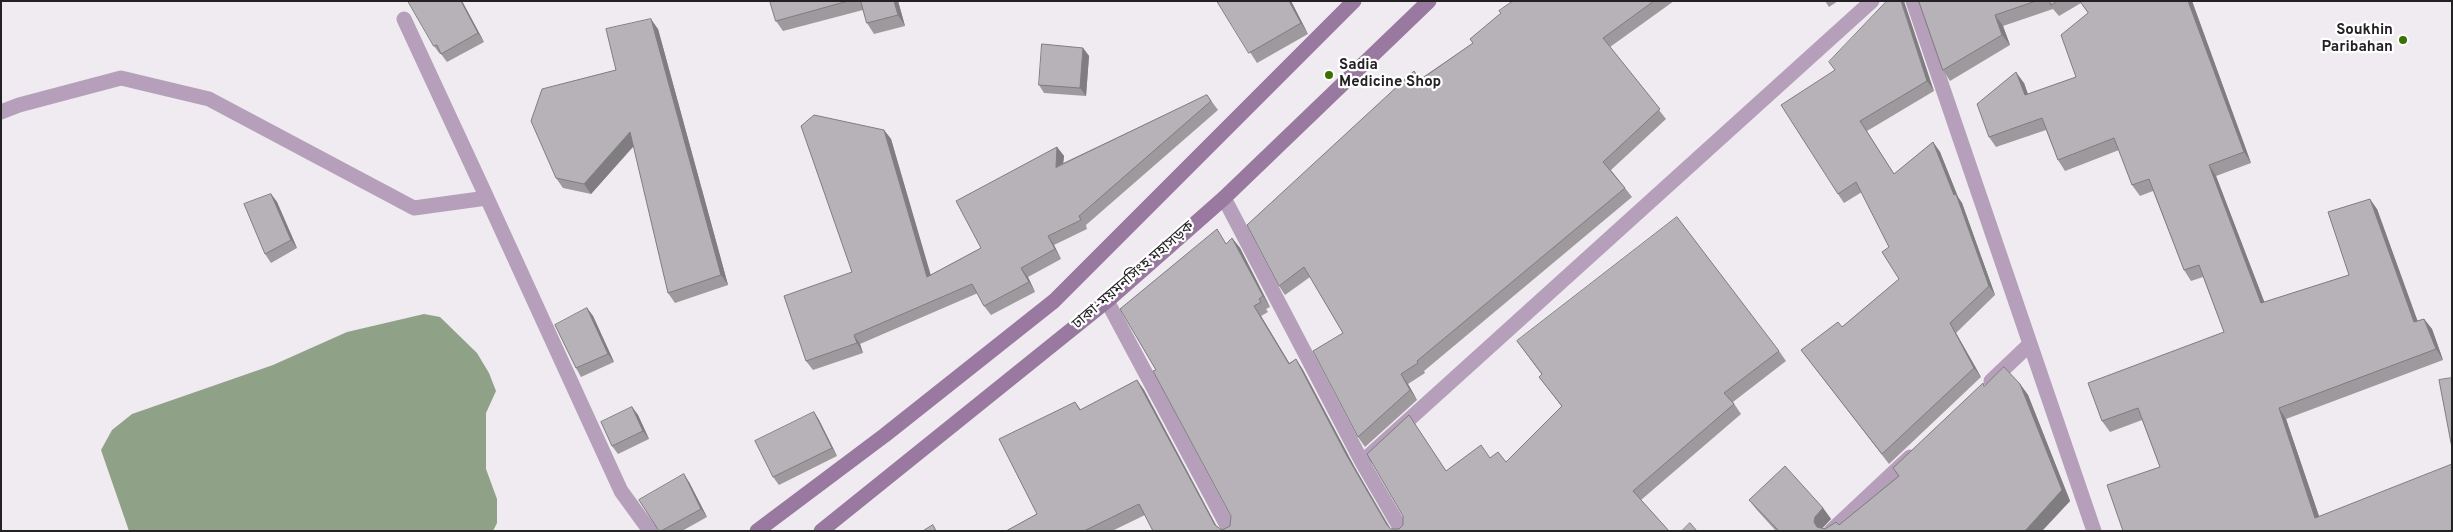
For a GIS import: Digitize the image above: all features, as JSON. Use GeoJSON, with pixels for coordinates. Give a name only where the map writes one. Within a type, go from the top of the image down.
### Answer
{"type":"FeatureCollection","features":[{"type":"Feature","properties":{"kind":"main road","name":"ঢাকা-ময়মনসিংহ মহাসড়ক"},"geometry":{"type":"LineString","coordinates":[[821,531],[1107,301],[1224,198],[1429,1]]}},
{"type":"Feature","properties":{"kind":"main road"},"geometry":{"type":"LineString","coordinates":[[757,531],[885,435],[1054,301],[1351,3]]}},
{"type":"Feature","properties":{"kind":"street"},"geometry":{"type":"LineString","coordinates":[[1362,462],[1872,1]]}},
{"type":"Feature","properties":{"kind":"street"},"geometry":{"type":"LineString","coordinates":[[1913,1],[2094,531]]}},
{"type":"Feature","properties":{"kind":"street"},"geometry":{"type":"LineString","coordinates":[[404,19],[621,491],[650,531]]}},
{"type":"Feature","properties":{"kind":"street"},"geometry":{"type":"LineString","coordinates":[[1,112],[19,105],[121,78],[209,99],[414,208],[487,198]]}},
{"type":"Feature","properties":{"kind":"street"},"geometry":{"type":"LineString","coordinates":[[1224,198],[1362,462],[1402,531]]}},
{"type":"Feature","properties":{"kind":"street"},"geometry":{"type":"LineString","coordinates":[[1107,301],[1230,531]]}},
{"type":"Feature","properties":{"kind":"street"},"geometry":{"type":"LineString","coordinates":[[1980,391],[2030,344]]}},
{"type":"Feature","properties":{"kind":"street"},"geometry":{"type":"LineString","coordinates":[[1831,531],[1923,444]]}},
{"type":"Feature","properties":{"kind":"shaded area"},"geometry":{"type":"Polygon","coordinates":[[[424,314],[440,317],[477,353],[489,373],[496,391],[486,413],[486,469],[497,499],[497,523],[493,531],[129,531],[101,450],[112,430],[132,414],[273,365],[347,332],[424,314]]]}},
{"type":"Feature","properties":{"kind":"building"},"geometry":{"type":"Polygon","coordinates":[[[408,1],[461,1],[478,33],[441,54],[437,45],[434,46],[408,1]]]}},
{"type":"Feature","properties":{"kind":"building"},"geometry":{"type":"Polygon","coordinates":[[[770,1],[848,1],[776,21],[770,1]]]}},
{"type":"Feature","properties":{"kind":"building"},"geometry":{"type":"Polygon","coordinates":[[[861,1],[894,1],[898,15],[867,23],[861,1]]]}},
{"type":"Feature","properties":{"kind":"building"},"geometry":{"type":"Polygon","coordinates":[[[1217,1],[1289,1],[1301,23],[1249,53],[1217,1]]]}},
{"type":"Feature","properties":{"kind":"building"},"geometry":{"type":"Polygon","coordinates":[[[1513,1],[1654,1],[1603,38],[1660,109],[1603,162],[1625,188],[1417,361],[1418,363],[1401,374],[1410,390],[1358,437],[1313,351],[1343,333],[1304,267],[1279,286],[1247,225],[1414,71],[1420,80],[1473,43],[1470,39],[1501,13],[1499,11],[1513,1]]]}},
{"type":"Feature","properties":{"kind":"building"},"geometry":{"type":"Polygon","coordinates":[[[1887,1],[1901,1],[1927,81],[1860,121],[1894,174],[1933,142],[1954,195],[1956,194],[1989,286],[1950,323],[1974,368],[1882,454],[1801,350],[1838,322],[1842,327],[1899,279],[1882,252],[1889,247],[1856,182],[1838,194],[1781,105],[1835,70],[1829,62],[1887,1]]]}},
{"type":"Feature","properties":{"kind":"building"},"geometry":{"type":"Polygon","coordinates":[[[1919,1],[2036,1],[1995,15],[2002,35],[1943,70],[1919,1]]]}},
{"type":"Feature","properties":{"kind":"building"},"geometry":{"type":"Polygon","coordinates":[[[2050,1],[2058,1],[2051,5],[2050,1]]]}},
{"type":"Feature","properties":{"kind":"building"},"geometry":{"type":"Polygon","coordinates":[[[2080,1],[2188,1],[2244,152],[2209,165],[2261,303],[2349,275],[2328,212],[2370,199],[2414,322],[2424,319],[2436,349],[2279,408],[2315,518],[2452,464],[2452,531],[2123,531],[2107,485],[2160,467],[2138,408],[2102,421],[2088,383],[2224,332],[2199,265],[2184,270],[2149,179],[2132,185],[2114,138],[2058,160],[2042,118],[1989,137],[1977,104],[2016,72],[2025,95],[2076,77],[2061,35],[2088,13],[2080,1]]]}},
{"type":"Feature","properties":{"kind":"building"},"geometry":{"type":"Polygon","coordinates":[[[651,19],[721,275],[668,293],[630,132],[584,184],[556,178],[531,121],[542,89],[616,70],[606,29],[651,19]]]}},
{"type":"Feature","properties":{"kind":"building"},"geometry":{"type":"Polygon","coordinates":[[[1042,44],[1083,48],[1080,88],[1039,85],[1042,44]]]}},
{"type":"Feature","properties":{"kind":"building"},"geometry":{"type":"Polygon","coordinates":[[[1207,95],[1211,101],[1079,216],[1081,220],[1048,236],[1055,249],[1021,268],[1029,282],[984,306],[972,284],[854,335],[857,343],[806,361],[784,296],[852,272],[801,126],[814,115],[884,130],[927,277],[981,248],[956,201],[1057,147],[1056,167],[1207,95]]]}},
{"type":"Feature","properties":{"kind":"building"},"geometry":{"type":"Polygon","coordinates":[[[271,194],[291,240],[265,254],[244,204],[271,194]]]}},
{"type":"Feature","properties":{"kind":"building"},"geometry":{"type":"Polygon","coordinates":[[[1677,217],[1779,351],[1724,393],[1734,404],[1633,491],[1669,531],[1153,531],[1139,504],[1084,531],[1006,531],[1037,514],[999,439],[1075,402],[1080,410],[1137,380],[1215,525],[1222,530],[1230,526],[1231,516],[1153,371],[1156,370],[1120,309],[1217,229],[1226,244],[1232,238],[1263,296],[1259,299],[1261,302],[1254,306],[1289,364],[1296,359],[1347,456],[1387,525],[1391,529],[1399,529],[1403,525],[1403,516],[1367,454],[1409,415],[1446,471],[1481,445],[1490,458],[1498,452],[1506,462],[1562,406],[1539,377],[1542,374],[1517,341],[1677,217]]]}},
{"type":"Feature","properties":{"kind":"building"},"geometry":{"type":"Polygon","coordinates":[[[587,308],[608,354],[576,368],[555,325],[587,308]]]}},
{"type":"Feature","properties":{"kind":"building"},"geometry":{"type":"Polygon","coordinates":[[[2004,367],[2020,384],[2062,490],[2025,531],[1779,531],[1749,500],[1785,466],[1823,508],[1815,517],[1814,522],[1817,527],[1825,529],[1836,522],[1839,525],[1899,476],[1893,468],[1983,383],[1984,386],[2004,367]]]}},
{"type":"Feature","properties":{"kind":"building"},"geometry":{"type":"Polygon","coordinates":[[[2452,378],[2452,448],[2439,380],[2452,378]]]}},
{"type":"Feature","properties":{"kind":"building"},"geometry":{"type":"Polygon","coordinates":[[[632,407],[643,431],[612,446],[601,422],[632,407]]]}},
{"type":"Feature","properties":{"kind":"building"},"geometry":{"type":"Polygon","coordinates":[[[814,412],[832,448],[773,477],[755,441],[814,412]]]}},
{"type":"Feature","properties":{"kind":"building"},"geometry":{"type":"Polygon","coordinates":[[[684,474],[701,509],[659,531],[639,500],[684,474]]]}},
{"type":"Feature","properties":{"kind":"building"},"geometry":{"type":"Polygon","coordinates":[[[1690,523],[1697,531],[1682,531],[1690,523]]]}},
{"type":"Feature","properties":{"kind":"building"},"geometry":{"type":"Polygon","coordinates":[[[933,525],[936,531],[923,531],[933,525]]]}},
{"type":"Feature","properties":{"kind":"place","name":"Soukhin Paribahan"},"geometry":{"type":"Point","coordinates":[2403,40]}},
{"type":"Feature","properties":{"kind":"place","name":"Sadia Medicine Shop"},"geometry":{"type":"Point","coordinates":[1329,75]}}]}
